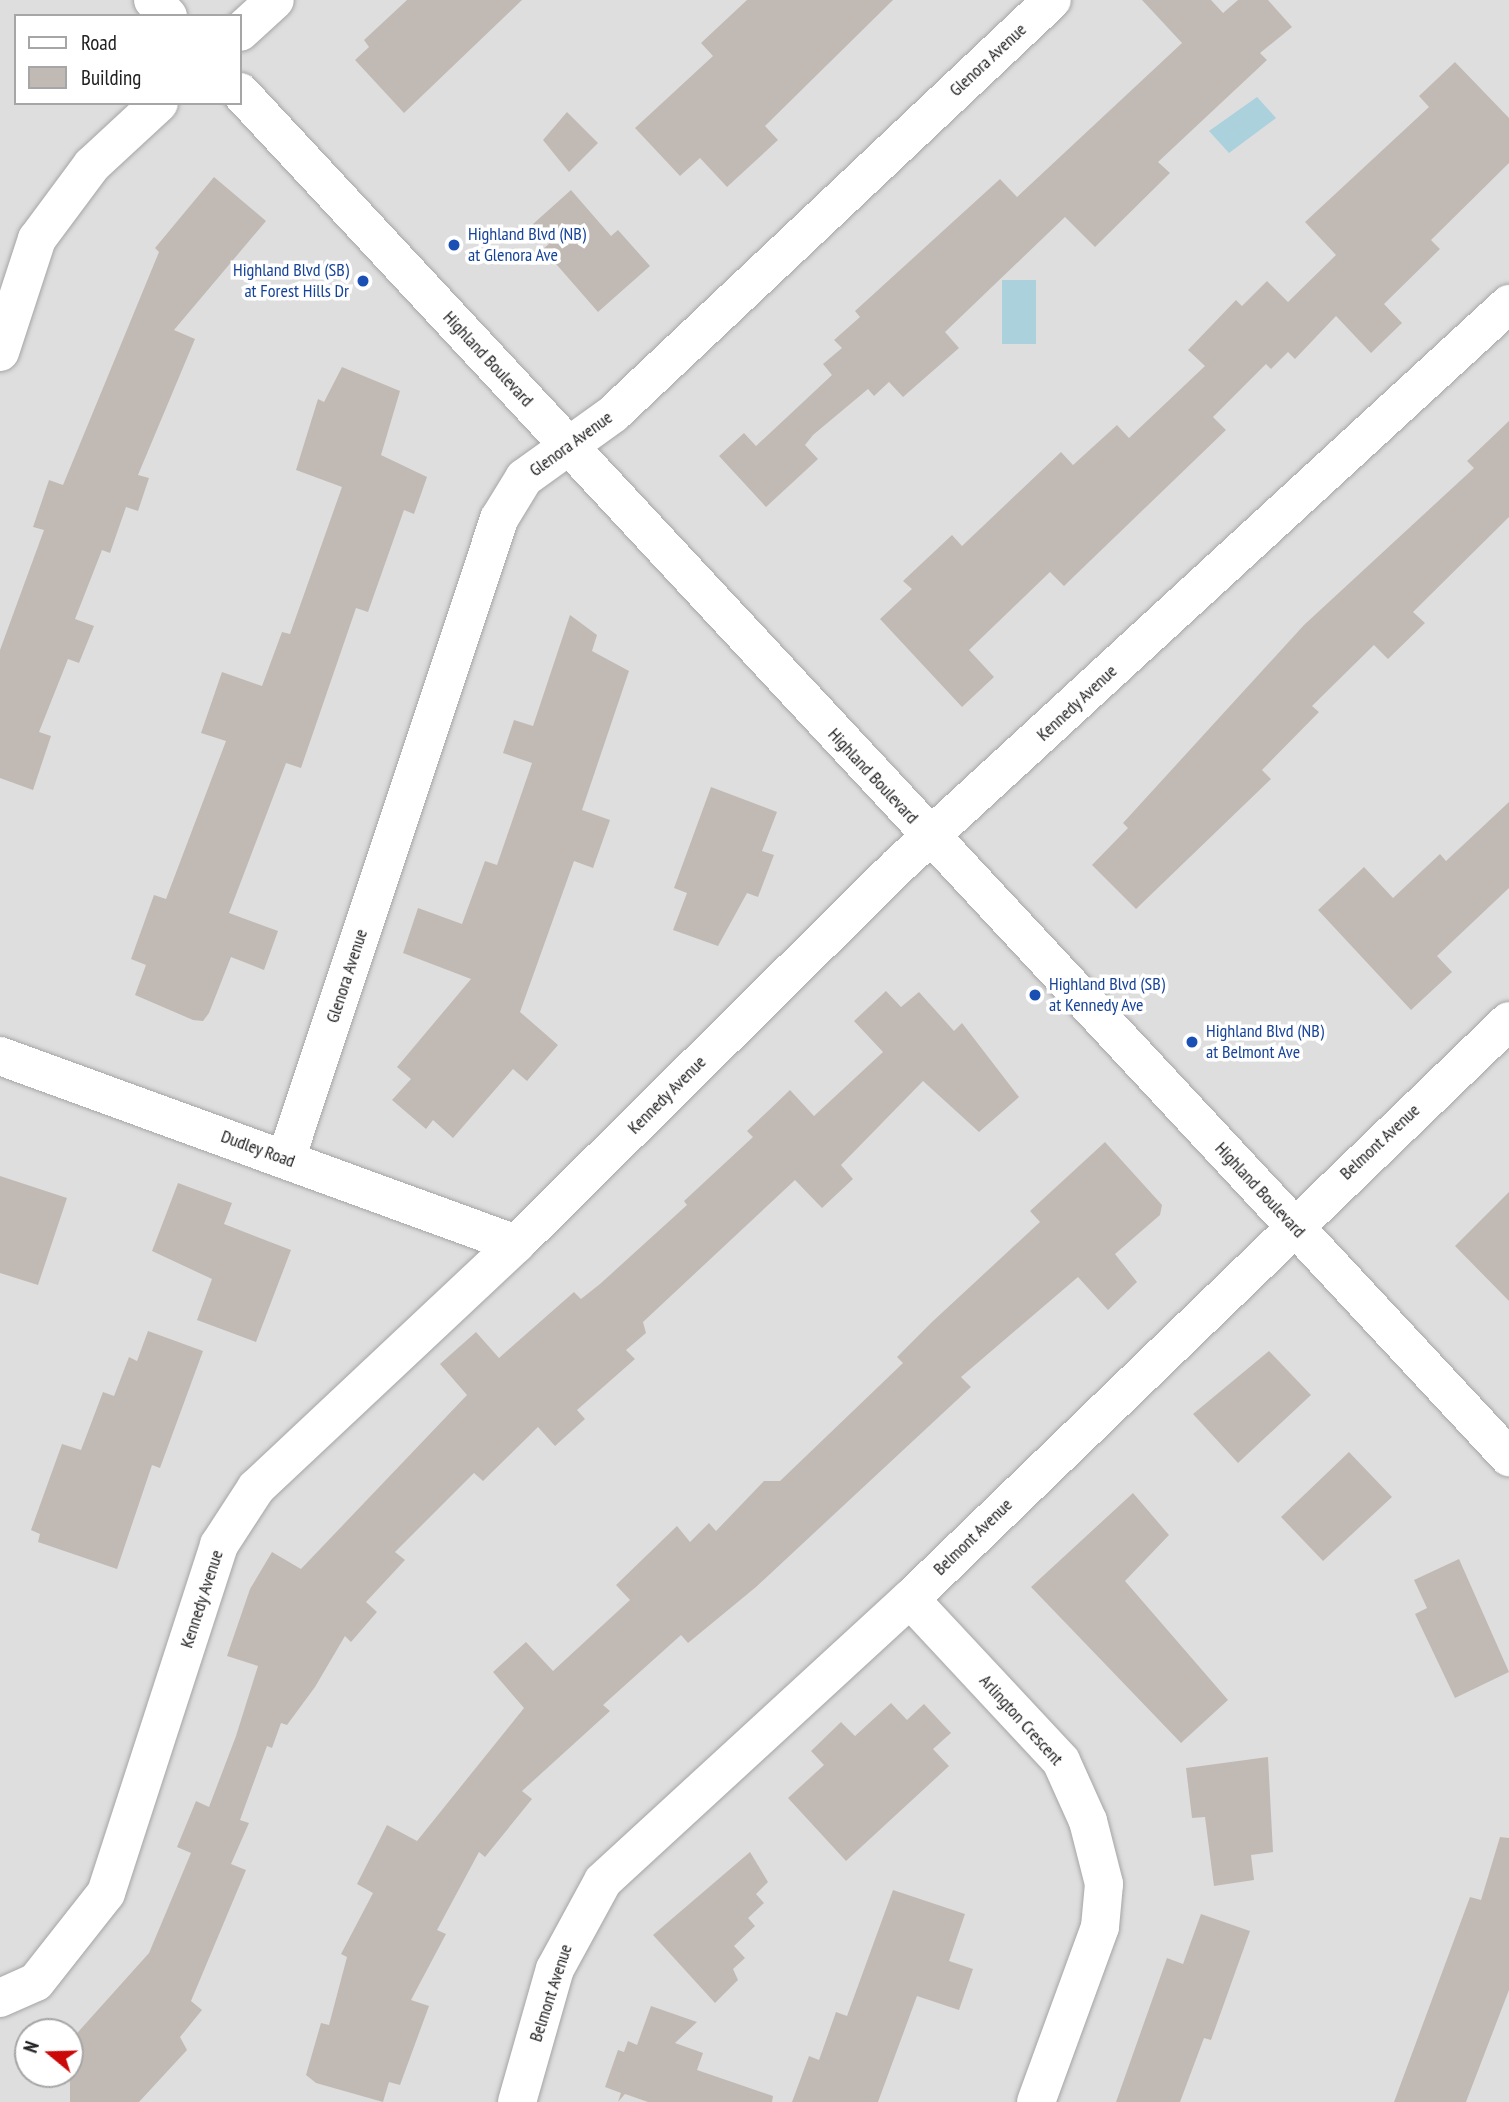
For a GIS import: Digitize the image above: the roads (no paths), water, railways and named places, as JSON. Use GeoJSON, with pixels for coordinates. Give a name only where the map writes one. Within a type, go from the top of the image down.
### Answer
{"type":"FeatureCollection","features":[{"type":"Feature","properties":{"kind":"street"},"geometry":{"type":"LineString","coordinates":[[153,0],[166,14]]}},
{"type":"Feature","properties":{"kind":"street"},"geometry":{"type":"LineString","coordinates":[[242,30],[275,0]]}},
{"type":"Feature","properties":{"kind":"street","name":"Glenora Avenue"},"geometry":{"type":"LineString","coordinates":[[286,1159],[499,519],[524,478],[567,444],[613,414],[1052,0]]}},
{"type":"Feature","properties":{"kind":"street","name":"Highland Boulevard"},"geometry":{"type":"LineString","coordinates":[[242,94],[929,837],[1509,1457]]}},
{"type":"Feature","properties":{"kind":"street"},"geometry":{"type":"LineString","coordinates":[[0,352],[37,239],[92,165],[157,105]]}},
{"type":"Feature","properties":{"kind":"street","name":"Kennedy Avenue"},"geometry":{"type":"LineString","coordinates":[[0,1998],[36,1983],[106,1893],[219,1545],[256,1489],[516,1244],[929,837],[1509,304]]}},
{"type":"Feature","properties":{"kind":"street","name":"Belmont Avenue"},"geometry":{"type":"LineString","coordinates":[[517,2102],[555,1969],[603,1881],[910,1599],[1291,1224],[1509,1021]]}},
{"type":"Feature","properties":{"kind":"street","name":"Dudley Road"},"geometry":{"type":"LineString","coordinates":[[0,1056],[516,1244]]}},
{"type":"Feature","properties":{"kind":"street","name":"Arlington Crescent"},"geometry":{"type":"LineString","coordinates":[[910,1599],[1061,1761],[1088,1821],[1104,1885],[1100,1927],[1036,2102]]}},
{"type":"Feature","properties":{"kind":"water"},"geometry":{"type":"Polygon","coordinates":[[[1257,97],[1276,118],[1229,153],[1209,131],[1257,97]]]}},
{"type":"Feature","properties":{"kind":"water"},"geometry":{"type":"Polygon","coordinates":[[[1002,280],[1036,280],[1036,344],[1002,344],[1002,280]]]}},
{"type":"Feature","properties":{"kind":"place","name":"Highland Blvd (NB) at Glenora Ave"},"geometry":{"type":"Point","coordinates":[454,245]}},
{"type":"Feature","properties":{"kind":"place","name":"Highland Blvd (SB) at Forest Hills Dr"},"geometry":{"type":"Point","coordinates":[363,281]}},
{"type":"Feature","properties":{"kind":"place","name":"Highland Blvd (SB) at Kennedy Ave"},"geometry":{"type":"Point","coordinates":[1035,995]}},
{"type":"Feature","properties":{"kind":"place","name":"Highland Blvd (NB) at Belmont Ave"},"geometry":{"type":"Point","coordinates":[1192,1042]}}]}
